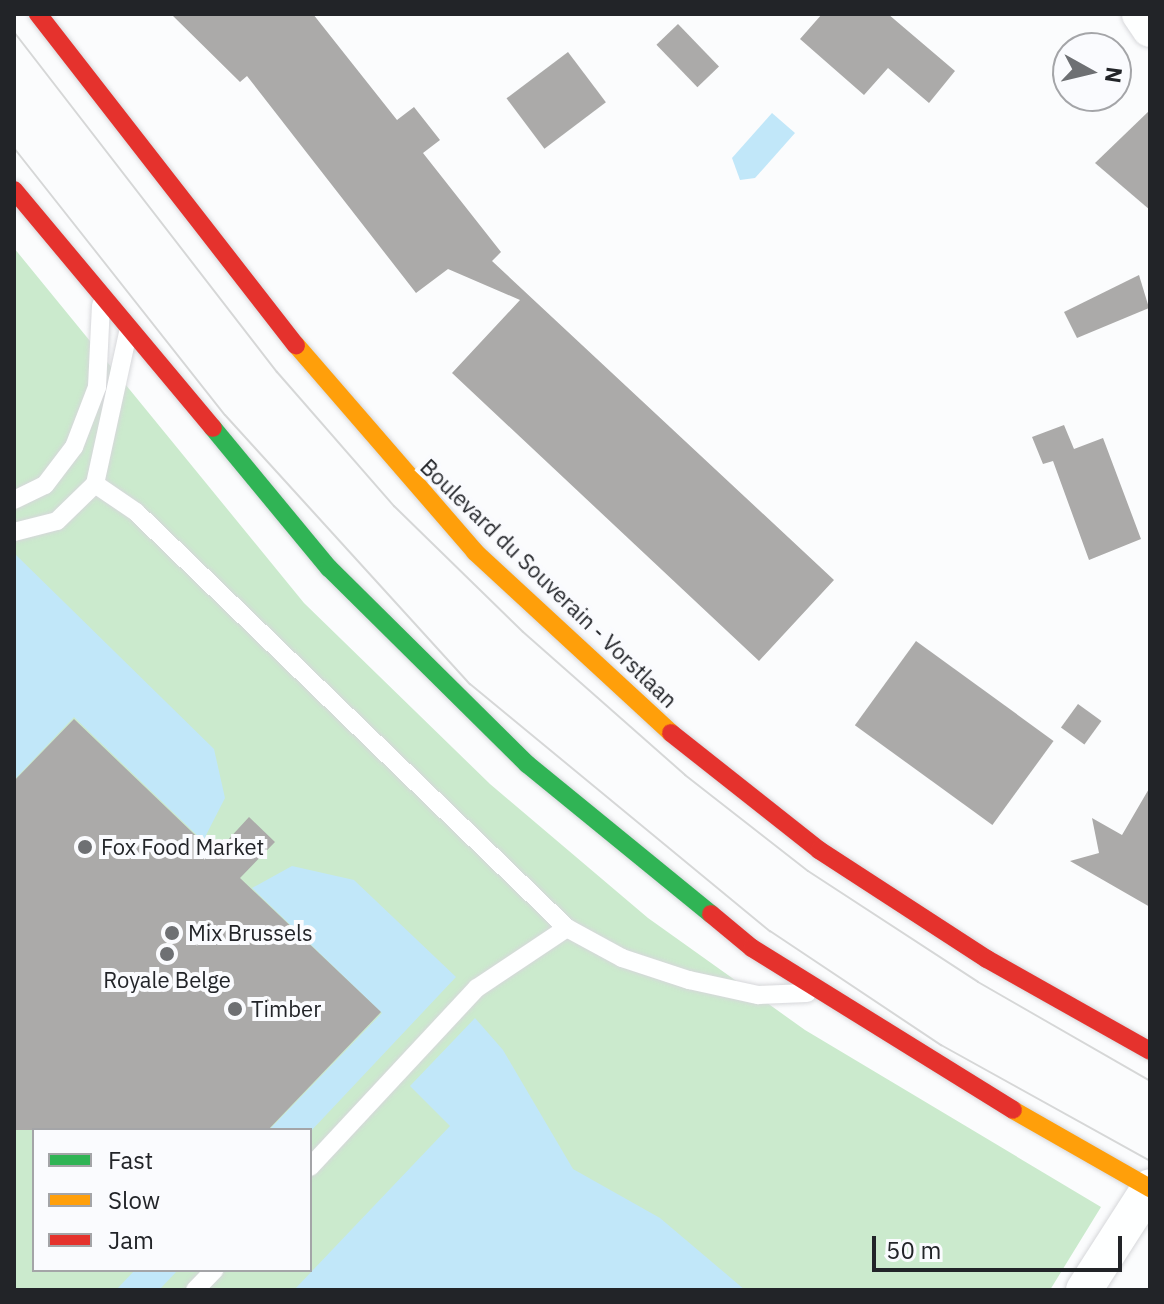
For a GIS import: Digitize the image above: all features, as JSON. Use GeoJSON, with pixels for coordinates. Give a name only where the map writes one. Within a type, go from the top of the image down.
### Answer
{"type":"FeatureCollection","features":[{"type":"Feature","properties":{"kind":"main road","name":"Boulevard du Souverain - Vorstlaan"},"geometry":{"type":"LineString","coordinates":[[38,14],[356,423],[475,552],[603,672],[701,761],[819,850],[987,959],[1150,1051]]}},
{"type":"Feature","properties":{"kind":"main road"},"geometry":{"type":"LineString","coordinates":[[14,190],[266,498],[456,701],[636,857],[818,993],[1150,1188]]}},
{"type":"Feature","properties":{"kind":"street"},"geometry":{"type":"LineString","coordinates":[[1140,14],[1150,29]]}},
{"type":"Feature","properties":{"kind":"street"},"geometry":{"type":"LineString","coordinates":[[1084,1290],[1150,1188]]}},
{"type":"Feature","properties":{"kind":"lane"},"geometry":{"type":"LineString","coordinates":[[14,500],[45,485],[74,447],[97,387],[102,298]]}},
{"type":"Feature","properties":{"kind":"lane"},"geometry":{"type":"LineString","coordinates":[[14,532],[57,521],[95,484],[128,330]]}},
{"type":"Feature","properties":{"kind":"lane"},"geometry":{"type":"LineString","coordinates":[[95,484],[158,533],[567,928],[622,958],[689,980],[758,995],[818,993]]}},
{"type":"Feature","properties":{"kind":"lane"},"geometry":{"type":"LineString","coordinates":[[312,1165],[477,988],[567,928]]}},
{"type":"Feature","properties":{"kind":"lane"},"geometry":{"type":"LineString","coordinates":[[195,1290],[212,1272]]}},
{"type":"Feature","properties":{"kind":"green space"},"geometry":{"type":"Polygon","coordinates":[[[14,248],[304,603],[490,784],[648,918],[805,1030],[1101,1207],[1050,1290],[14,1290],[14,248]]]}},
{"type":"Feature","properties":{"kind":"water"},"geometry":{"type":"Polygon","coordinates":[[[772,113],[795,133],[755,178],[740,180],[732,158],[772,113]]]}},
{"type":"Feature","properties":{"kind":"water"},"geometry":{"type":"Polygon","coordinates":[[[15,554],[214,749],[225,798],[203,841],[74,717],[14,780],[15,554]]]}},
{"type":"Feature","properties":{"kind":"water"},"geometry":{"type":"Polygon","coordinates":[[[292,866],[354,880],[456,977],[312,1130],[271,1128],[382,1013],[252,888],[292,866]]]}},
{"type":"Feature","properties":{"kind":"water"},"geometry":{"type":"Polygon","coordinates":[[[475,1018],[503,1050],[573,1169],[660,1218],[745,1290],[294,1290],[450,1126],[410,1086],[475,1018]]]}},
{"type":"Feature","properties":{"kind":"water"},"geometry":{"type":"Polygon","coordinates":[[[133,1272],[176,1272],[159,1290],[116,1290],[133,1272]]]}},
{"type":"Feature","properties":{"kind":"building"},"geometry":{"type":"Polygon","coordinates":[[[171,14],[313,14],[397,120],[414,107],[440,140],[423,153],[501,252],[492,261],[834,580],[759,661],[452,373],[520,300],[448,269],[416,293],[247,76],[240,82],[171,14]]]}},
{"type":"Feature","properties":{"kind":"building"},"geometry":{"type":"Polygon","coordinates":[[[822,14],[888,14],[955,71],[929,103],[888,68],[864,95],[800,39],[822,14]]]}},
{"type":"Feature","properties":{"kind":"building"},"geometry":{"type":"Polygon","coordinates":[[[678,24],[719,66],[697,87],[656,45],[678,24]]]}},
{"type":"Feature","properties":{"kind":"building"},"geometry":{"type":"Polygon","coordinates":[[[568,52],[606,102],[544,149],[507,98],[568,52]]]}},
{"type":"Feature","properties":{"kind":"building"},"geometry":{"type":"Polygon","coordinates":[[[1150,110],[1150,210],[1095,163],[1150,110]]]}},
{"type":"Feature","properties":{"kind":"building"},"geometry":{"type":"Polygon","coordinates":[[[1139,275],[1149,308],[1077,338],[1064,312],[1139,275]]]}},
{"type":"Feature","properties":{"kind":"building"},"geometry":{"type":"Polygon","coordinates":[[[1064,425],[1074,449],[1103,438],[1141,539],[1089,560],[1053,461],[1043,464],[1032,437],[1064,425]]]}},
{"type":"Feature","properties":{"kind":"building"},"geometry":{"type":"Polygon","coordinates":[[[916,641],[1054,741],[992,825],[855,725],[916,641]]]}},
{"type":"Feature","properties":{"kind":"building"},"geometry":{"type":"Polygon","coordinates":[[[1078,704],[1101,721],[1084,745],[1061,727],[1078,704]]]}},
{"type":"Feature","properties":{"kind":"building","name":"Royale Belge"},"geometry":{"type":"Polygon","coordinates":[[[74,719],[215,854],[249,817],[275,842],[240,878],[381,1012],[270,1128],[14,1130],[14,781],[74,719]]]}},
{"type":"Feature","properties":{"kind":"building"},"geometry":{"type":"Polygon","coordinates":[[[1150,787],[1150,907],[1070,861],[1099,853],[1092,818],[1122,835],[1150,787]]]}},
{"type":"Feature","properties":{"kind":"tram line"},"geometry":{"type":"LineString","coordinates":[[14,32],[277,372],[394,506],[523,632],[685,775],[808,871],[978,982],[1150,1081]]}},
{"type":"Feature","properties":{"kind":"tram line"},"geometry":{"type":"LineString","coordinates":[[14,148],[225,415],[470,684],[770,931],[941,1045],[1150,1161]]}},
{"type":"Feature","properties":{"kind":"traffic: fast"},"geometry":{"type":"LineString","coordinates":[[213,428],[329,568],[527,764],[711,914]]}},
{"type":"Feature","properties":{"kind":"traffic: slow"},"geometry":{"type":"LineString","coordinates":[[296,345],[475,552],[671,733]]}},
{"type":"Feature","properties":{"kind":"traffic: slow"},"geometry":{"type":"LineString","coordinates":[[1013,1110],[1150,1188]]}},
{"type":"Feature","properties":{"kind":"traffic: jam"},"geometry":{"type":"LineString","coordinates":[[38,14],[296,345]]}},
{"type":"Feature","properties":{"kind":"traffic: jam"},"geometry":{"type":"LineString","coordinates":[[14,190],[213,428]]}},
{"type":"Feature","properties":{"kind":"traffic: jam"},"geometry":{"type":"LineString","coordinates":[[671,733],[819,850],[987,959],[1150,1051]]}},
{"type":"Feature","properties":{"kind":"traffic: jam"},"geometry":{"type":"LineString","coordinates":[[711,914],[752,948],[1013,1110]]}},
{"type":"Feature","properties":{"kind":"place","name":"Fox Food Market"},"geometry":{"type":"Point","coordinates":[85,847]}},
{"type":"Feature","properties":{"kind":"place","name":"Mix Brussels"},"geometry":{"type":"Point","coordinates":[172,933]}},
{"type":"Feature","properties":{"kind":"place","name":"Royale Belge"},"geometry":{"type":"Point","coordinates":[167,954]}},
{"type":"Feature","properties":{"kind":"place","name":"Timber"},"geometry":{"type":"Point","coordinates":[235,1009]}}]}
